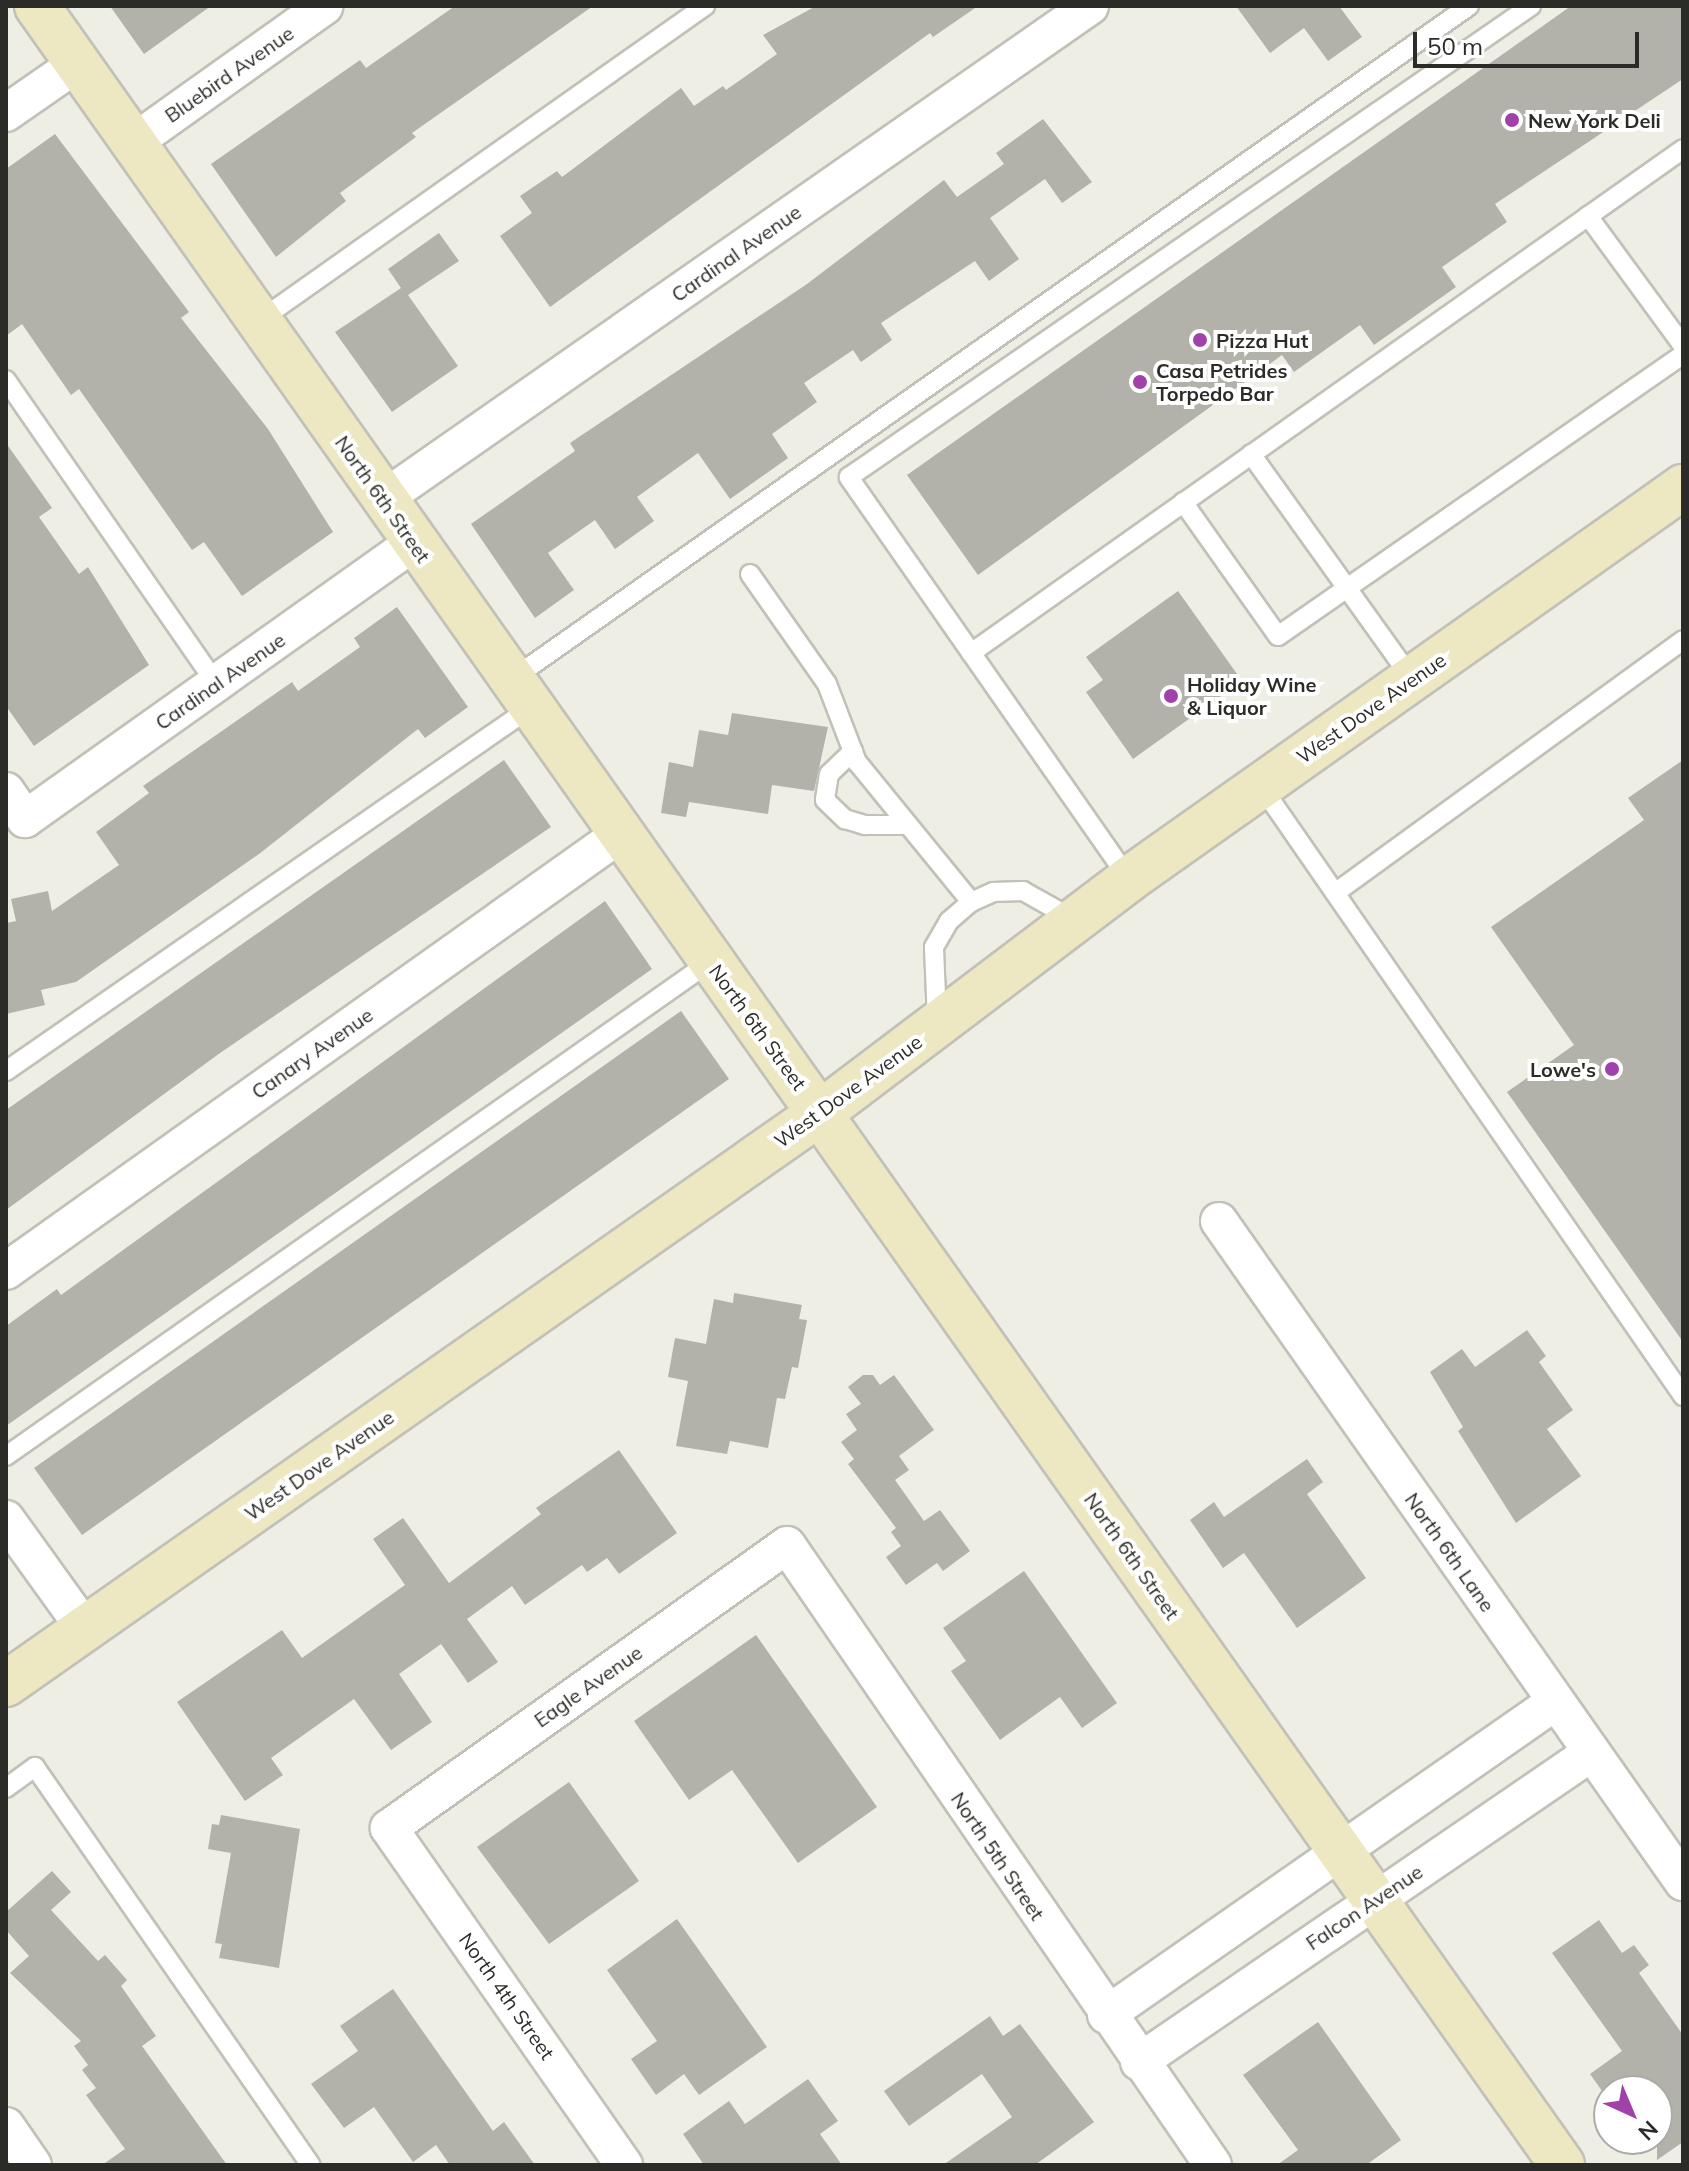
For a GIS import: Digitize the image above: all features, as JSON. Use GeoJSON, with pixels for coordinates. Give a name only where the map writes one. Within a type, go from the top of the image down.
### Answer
{"type":"FeatureCollection","features":[{"type":"Feature","properties":{"kind":"street","name":"North 6th Street"},"geometry":{"type":"LineString","coordinates":[[37,6],[619,835],[820,1113],[1562,2165]]}},
{"type":"Feature","properties":{"kind":"street","name":"Bluebird Avenue"},"geometry":{"type":"LineString","coordinates":[[134,142],[325,6]]}},
{"type":"Feature","properties":{"kind":"street","name":"Cardinal Avenue"},"geometry":{"type":"LineString","coordinates":[[383,499],[1090,6]]}},
{"type":"Feature","properties":{"kind":"street"},"geometry":{"type":"LineString","coordinates":[[6,113],[78,63]]}},
{"type":"Feature","properties":{"kind":"street","name":"West Dove Avenue"},"geometry":{"type":"LineString","coordinates":[[6,1684],[820,1113],[1129,879],[1683,487]]}},
{"type":"Feature","properties":{"kind":"street","name":"Cardinal Avenue"},"geometry":{"type":"LineString","coordinates":[[16,805],[216,683],[414,543]]}},
{"type":"Feature","properties":{"kind":"street","name":"Canary Avenue"},"geometry":{"type":"LineString","coordinates":[[6,1271],[619,835]]}},
{"type":"Feature","properties":{"kind":"street","name":"North 6th Lane"},"geometry":{"type":"LineString","coordinates":[[1219,1221],[1683,1882]]}},
{"type":"Feature","properties":{"kind":"street"},"geometry":{"type":"LineString","coordinates":[[6,1519],[85,1629]]}},
{"type":"Feature","properties":{"kind":"street","name":"Eagle Avenue"},"geometry":{"type":"LineString","coordinates":[[389,1828],[787,1545]]}},
{"type":"Feature","properties":{"kind":"street","name":"North 5th Street"},"geometry":{"type":"LineString","coordinates":[[787,1545],[1106,2015],[1213,2165]]}},
{"type":"Feature","properties":{"kind":"street"},"geometry":{"type":"LineString","coordinates":[[1106,2015],[1555,1702]]}},
{"type":"Feature","properties":{"kind":"street","name":"Falcon Avenue"},"geometry":{"type":"LineString","coordinates":[[1139,2062],[1591,1753]]}},
{"type":"Feature","properties":{"kind":"street","name":"North 4th Street"},"geometry":{"type":"LineString","coordinates":[[389,1828],[624,2165]]}},
{"type":"Feature","properties":{"kind":"street"},"geometry":{"type":"LineString","coordinates":[[6,2126],[33,2165]]}},
{"type":"Feature","properties":{"kind":"lane"},"geometry":{"type":"LineString","coordinates":[[258,322],[705,6]]}},
{"type":"Feature","properties":{"kind":"lane"},"geometry":{"type":"LineString","coordinates":[[6,1071],[1469,6]]}},
{"type":"Feature","properties":{"kind":"lane"},"geometry":{"type":"LineString","coordinates":[[1129,879],[849,477],[1531,6]]}},
{"type":"Feature","properties":{"kind":"lane"},"geometry":{"type":"LineString","coordinates":[[971,653],[1683,149]]}},
{"type":"Feature","properties":{"kind":"lane"},"geometry":{"type":"LineString","coordinates":[[1588,216],[1683,346]]}},
{"type":"Feature","properties":{"kind":"lane"},"geometry":{"type":"LineString","coordinates":[[1183,502],[1278,636],[1683,354]]}},
{"type":"Feature","properties":{"kind":"lane"},"geometry":{"type":"LineString","coordinates":[[6,380],[216,683]]}},
{"type":"Feature","properties":{"kind":"lane"},"geometry":{"type":"LineString","coordinates":[[1251,454],[1412,679]]}},
{"type":"Feature","properties":{"kind":"lane"},"geometry":{"type":"LineString","coordinates":[[750,574],[827,684],[853,751],[971,902]]}},
{"type":"Feature","properties":{"kind":"lane"},"geometry":{"type":"LineString","coordinates":[[1335,893],[1683,640]]}},
{"type":"Feature","properties":{"kind":"lane"},"geometry":{"type":"LineString","coordinates":[[853,751],[829,774],[825,800],[855,822],[908,825]]}},
{"type":"Feature","properties":{"kind":"lane"},"geometry":{"type":"LineString","coordinates":[[1261,786],[1683,1396]]}},
{"type":"Feature","properties":{"kind":"lane"},"geometry":{"type":"LineString","coordinates":[[937,1026],[934,947],[949,921],[971,902],[993,892],[1023,891],[1075,920]]}},
{"type":"Feature","properties":{"kind":"lane"},"geometry":{"type":"LineString","coordinates":[[6,1456],[710,962]]}},
{"type":"Feature","properties":{"kind":"lane"},"geometry":{"type":"LineString","coordinates":[[6,1788],[35,1767],[311,2165]]}},
{"type":"Feature","properties":{"kind":"building"},"geometry":{"type":"Polygon","coordinates":[[[110,6],[211,6],[144,54],[110,6]]]}},
{"type":"Feature","properties":{"kind":"building"},"geometry":{"type":"Polygon","coordinates":[[[455,6],[593,6],[412,133],[416,137],[340,193],[346,201],[276,257],[211,164],[360,60],[366,68],[455,6]]]}},
{"type":"Feature","properties":{"kind":"building"},"geometry":{"type":"Polygon","coordinates":[[[816,6],[978,6],[933,37],[930,33],[550,307],[500,236],[532,213],[520,196],[557,171],[562,177],[681,88],[694,106],[723,86],[726,90],[777,54],[763,35],[816,6]]]}},
{"type":"Feature","properties":{"kind":"building"},"geometry":{"type":"Polygon","coordinates":[[[1236,6],[1339,6],[1362,37],[1328,61],[1304,28],[1270,53],[1236,6]]]}},
{"type":"Feature","properties":{"kind":"building"},"geometry":{"type":"Polygon","coordinates":[[[1571,6],[1683,6],[1683,79],[1495,204],[1507,222],[1442,267],[1456,287],[1374,345],[1360,325],[1294,372],[1282,355],[978,575],[907,475],[1571,6]]]}},
{"type":"Feature","properties":{"kind":"building"},"geometry":{"type":"Polygon","coordinates":[[[1043,119],[1092,182],[1062,203],[1045,179],[990,218],[1019,259],[989,281],[975,261],[881,323],[892,340],[861,362],[853,350],[804,383],[817,402],[772,434],[788,458],[730,499],[698,453],[637,497],[654,521],[615,549],[595,520],[548,553],[574,590],[535,618],[471,524],[575,451],[570,443],[807,284],[944,180],[957,197],[1004,164],[996,153],[1043,119]]]}},
{"type":"Feature","properties":{"kind":"building"},"geometry":{"type":"Polygon","coordinates":[[[55,134],[189,312],[181,318],[268,429],[333,532],[242,596],[204,542],[192,550],[79,389],[71,395],[22,324],[6,336],[6,169],[55,134]]]}},
{"type":"Feature","properties":{"kind":"building"},"geometry":{"type":"Polygon","coordinates":[[[439,233],[459,261],[408,295],[458,366],[392,412],[335,332],[401,288],[388,269],[439,233]]]}},
{"type":"Feature","properties":{"kind":"building"},"geometry":{"type":"Polygon","coordinates":[[[6,443],[52,508],[39,517],[79,574],[88,567],[149,665],[34,746],[6,706],[6,443]]]}},
{"type":"Feature","properties":{"kind":"building"},"geometry":{"type":"Polygon","coordinates":[[[1178,591],[1242,681],[1133,759],[1086,692],[1103,680],[1086,657],[1178,591]]]}},
{"type":"Feature","properties":{"kind":"building"},"geometry":{"type":"Polygon","coordinates":[[[397,607],[468,707],[425,738],[418,729],[259,854],[76,982],[41,990],[45,1005],[6,1014],[6,923],[16,921],[11,899],[48,891],[52,911],[119,865],[96,832],[149,793],[143,786],[292,682],[298,691],[360,647],[354,638],[397,607]]]}},
{"type":"Feature","properties":{"kind":"building"},"geometry":{"type":"Polygon","coordinates":[[[732,713],[828,727],[814,791],[772,785],[768,814],[689,802],[686,817],[661,813],[669,762],[693,767],[699,730],[728,735],[732,713]]]}},
{"type":"Feature","properties":{"kind":"building"},"geometry":{"type":"Polygon","coordinates":[[[504,760],[551,827],[220,1053],[6,1210],[6,1110],[504,760]]]}},
{"type":"Feature","properties":{"kind":"building","name":"Lowe's"},"geometry":{"type":"Polygon","coordinates":[[[1683,760],[1683,1342],[1507,1092],[1574,1045],[1491,927],[1644,820],[1628,798],[1683,760]]]}},
{"type":"Feature","properties":{"kind":"building"},"geometry":{"type":"Polygon","coordinates":[[[605,901],[652,969],[6,1426],[6,1326],[57,1289],[61,1295],[605,901]]]}},
{"type":"Feature","properties":{"kind":"building"},"geometry":{"type":"Polygon","coordinates":[[[681,1011],[729,1079],[82,1535],[34,1468],[681,1011]]]}},
{"type":"Feature","properties":{"kind":"building"},"geometry":{"type":"Polygon","coordinates":[[[734,1293],[802,1305],[799,1319],[807,1320],[798,1368],[792,1367],[785,1399],[777,1398],[768,1448],[730,1441],[727,1454],[676,1446],[688,1381],[668,1377],[675,1338],[706,1344],[714,1299],[733,1303],[734,1293]]]}},
{"type":"Feature","properties":{"kind":"building"},"geometry":{"type":"Polygon","coordinates":[[[1527,1330],[1546,1356],[1539,1362],[1573,1410],[1547,1429],[1581,1476],[1516,1523],[1458,1431],[1463,1427],[1430,1372],[1462,1349],[1475,1367],[1527,1330]]]}},
{"type":"Feature","properties":{"kind":"building"},"geometry":{"type":"Polygon","coordinates":[[[863,1375],[873,1375],[880,1385],[894,1375],[934,1430],[899,1456],[909,1470],[895,1480],[924,1521],[940,1510],[970,1551],[943,1571],[937,1563],[906,1585],[886,1557],[901,1546],[891,1532],[896,1528],[848,1464],[854,1459],[841,1442],[857,1430],[846,1414],[861,1404],[848,1387],[863,1375]]]}},
{"type":"Feature","properties":{"kind":"building"},"geometry":{"type":"Polygon","coordinates":[[[619,1450],[677,1533],[619,1574],[607,1558],[587,1572],[582,1565],[525,1605],[512,1586],[467,1619],[498,1662],[468,1683],[441,1644],[399,1674],[432,1722],[391,1750],[354,1699],[271,1758],[283,1775],[245,1801],[177,1702],[282,1630],[302,1658],[405,1585],[373,1539],[403,1518],[449,1583],[541,1514],[536,1508],[619,1450]]]}},
{"type":"Feature","properties":{"kind":"building"},"geometry":{"type":"Polygon","coordinates":[[[1307,1459],[1323,1482],[1307,1494],[1366,1578],[1297,1628],[1244,1553],[1223,1568],[1190,1520],[1214,1502],[1224,1517],[1307,1459]]]}},
{"type":"Feature","properties":{"kind":"building"},"geometry":{"type":"Polygon","coordinates":[[[1024,1571],[1117,1703],[1082,1728],[1060,1697],[1000,1740],[951,1671],[966,1661],[943,1628],[1024,1571]]]}},
{"type":"Feature","properties":{"kind":"building"},"geometry":{"type":"Polygon","coordinates":[[[756,1635],[877,1807],[798,1863],[732,1770],[689,1800],[634,1721],[756,1635]]]}},
{"type":"Feature","properties":{"kind":"building"},"geometry":{"type":"Polygon","coordinates":[[[569,1782],[639,1881],[549,1944],[477,1847],[569,1782]]]}},
{"type":"Feature","properties":{"kind":"building"},"geometry":{"type":"Polygon","coordinates":[[[221,1815],[300,1829],[279,1968],[219,1958],[222,1944],[215,1943],[231,1853],[208,1849],[212,1824],[219,1825],[221,1815]]]}},
{"type":"Feature","properties":{"kind":"building"},"geometry":{"type":"Polygon","coordinates":[[[52,1871],[71,1892],[51,1910],[98,1961],[105,1955],[127,1980],[121,1986],[156,2036],[142,2046],[227,2165],[102,2165],[125,2149],[86,2095],[96,2088],[82,2070],[88,2065],[74,2046],[81,2041],[10,1973],[29,1956],[6,1930],[6,1912],[52,1871]]]}},
{"type":"Feature","properties":{"kind":"building"},"geometry":{"type":"Polygon","coordinates":[[[677,1919],[767,2047],[699,2095],[684,2074],[656,2095],[631,2059],[657,2041],[607,1970],[677,1919]]]}},
{"type":"Feature","properties":{"kind":"building"},"geometry":{"type":"Polygon","coordinates":[[[1599,1920],[1622,1953],[1634,1945],[1649,1965],[1639,1973],[1683,2035],[1683,2142],[1673,2149],[1673,2075],[1593,2075],[1593,2078],[1590,2074],[1622,2051],[1552,1953],[1599,1920]]]}},
{"type":"Feature","properties":{"kind":"building"},"geometry":{"type":"Polygon","coordinates":[[[393,1989],[493,2131],[504,2122],[535,2165],[450,2165],[436,2145],[413,2162],[374,2107],[344,2128],[311,2084],[358,2051],[340,2026],[393,1989]]]}},
{"type":"Feature","properties":{"kind":"building"},"geometry":{"type":"Polygon","coordinates":[[[990,2016],[1003,2036],[1020,2024],[1094,2122],[1035,2165],[943,2165],[1012,2117],[982,2074],[909,2126],[884,2091],[990,2016]]]}},
{"type":"Feature","properties":{"kind":"building"},"geometry":{"type":"Polygon","coordinates":[[[1318,2022],[1401,2140],[1366,2165],[1277,2165],[1298,2150],[1243,2075],[1318,2022]]]}},
{"type":"Feature","properties":{"kind":"building"},"geometry":{"type":"Polygon","coordinates":[[[808,2079],[838,2121],[820,2134],[842,2165],[704,2165],[683,2134],[729,2101],[745,2124],[808,2079]]]}},
{"type":"Feature","properties":{"kind":"place","name":"New York Deli"},"geometry":{"type":"Point","coordinates":[1512,120]}},
{"type":"Feature","properties":{"kind":"place","name":"Pizza Hut"},"geometry":{"type":"Point","coordinates":[1200,340]}},
{"type":"Feature","properties":{"kind":"place","name":"Casa Petrides Torpedo Bar"},"geometry":{"type":"Point","coordinates":[1140,382]}},
{"type":"Feature","properties":{"kind":"place","name":"Holiday Wine & Liquor"},"geometry":{"type":"Point","coordinates":[1171,696]}},
{"type":"Feature","properties":{"kind":"place","name":"Lowe's"},"geometry":{"type":"Point","coordinates":[1612,1069]}}]}
